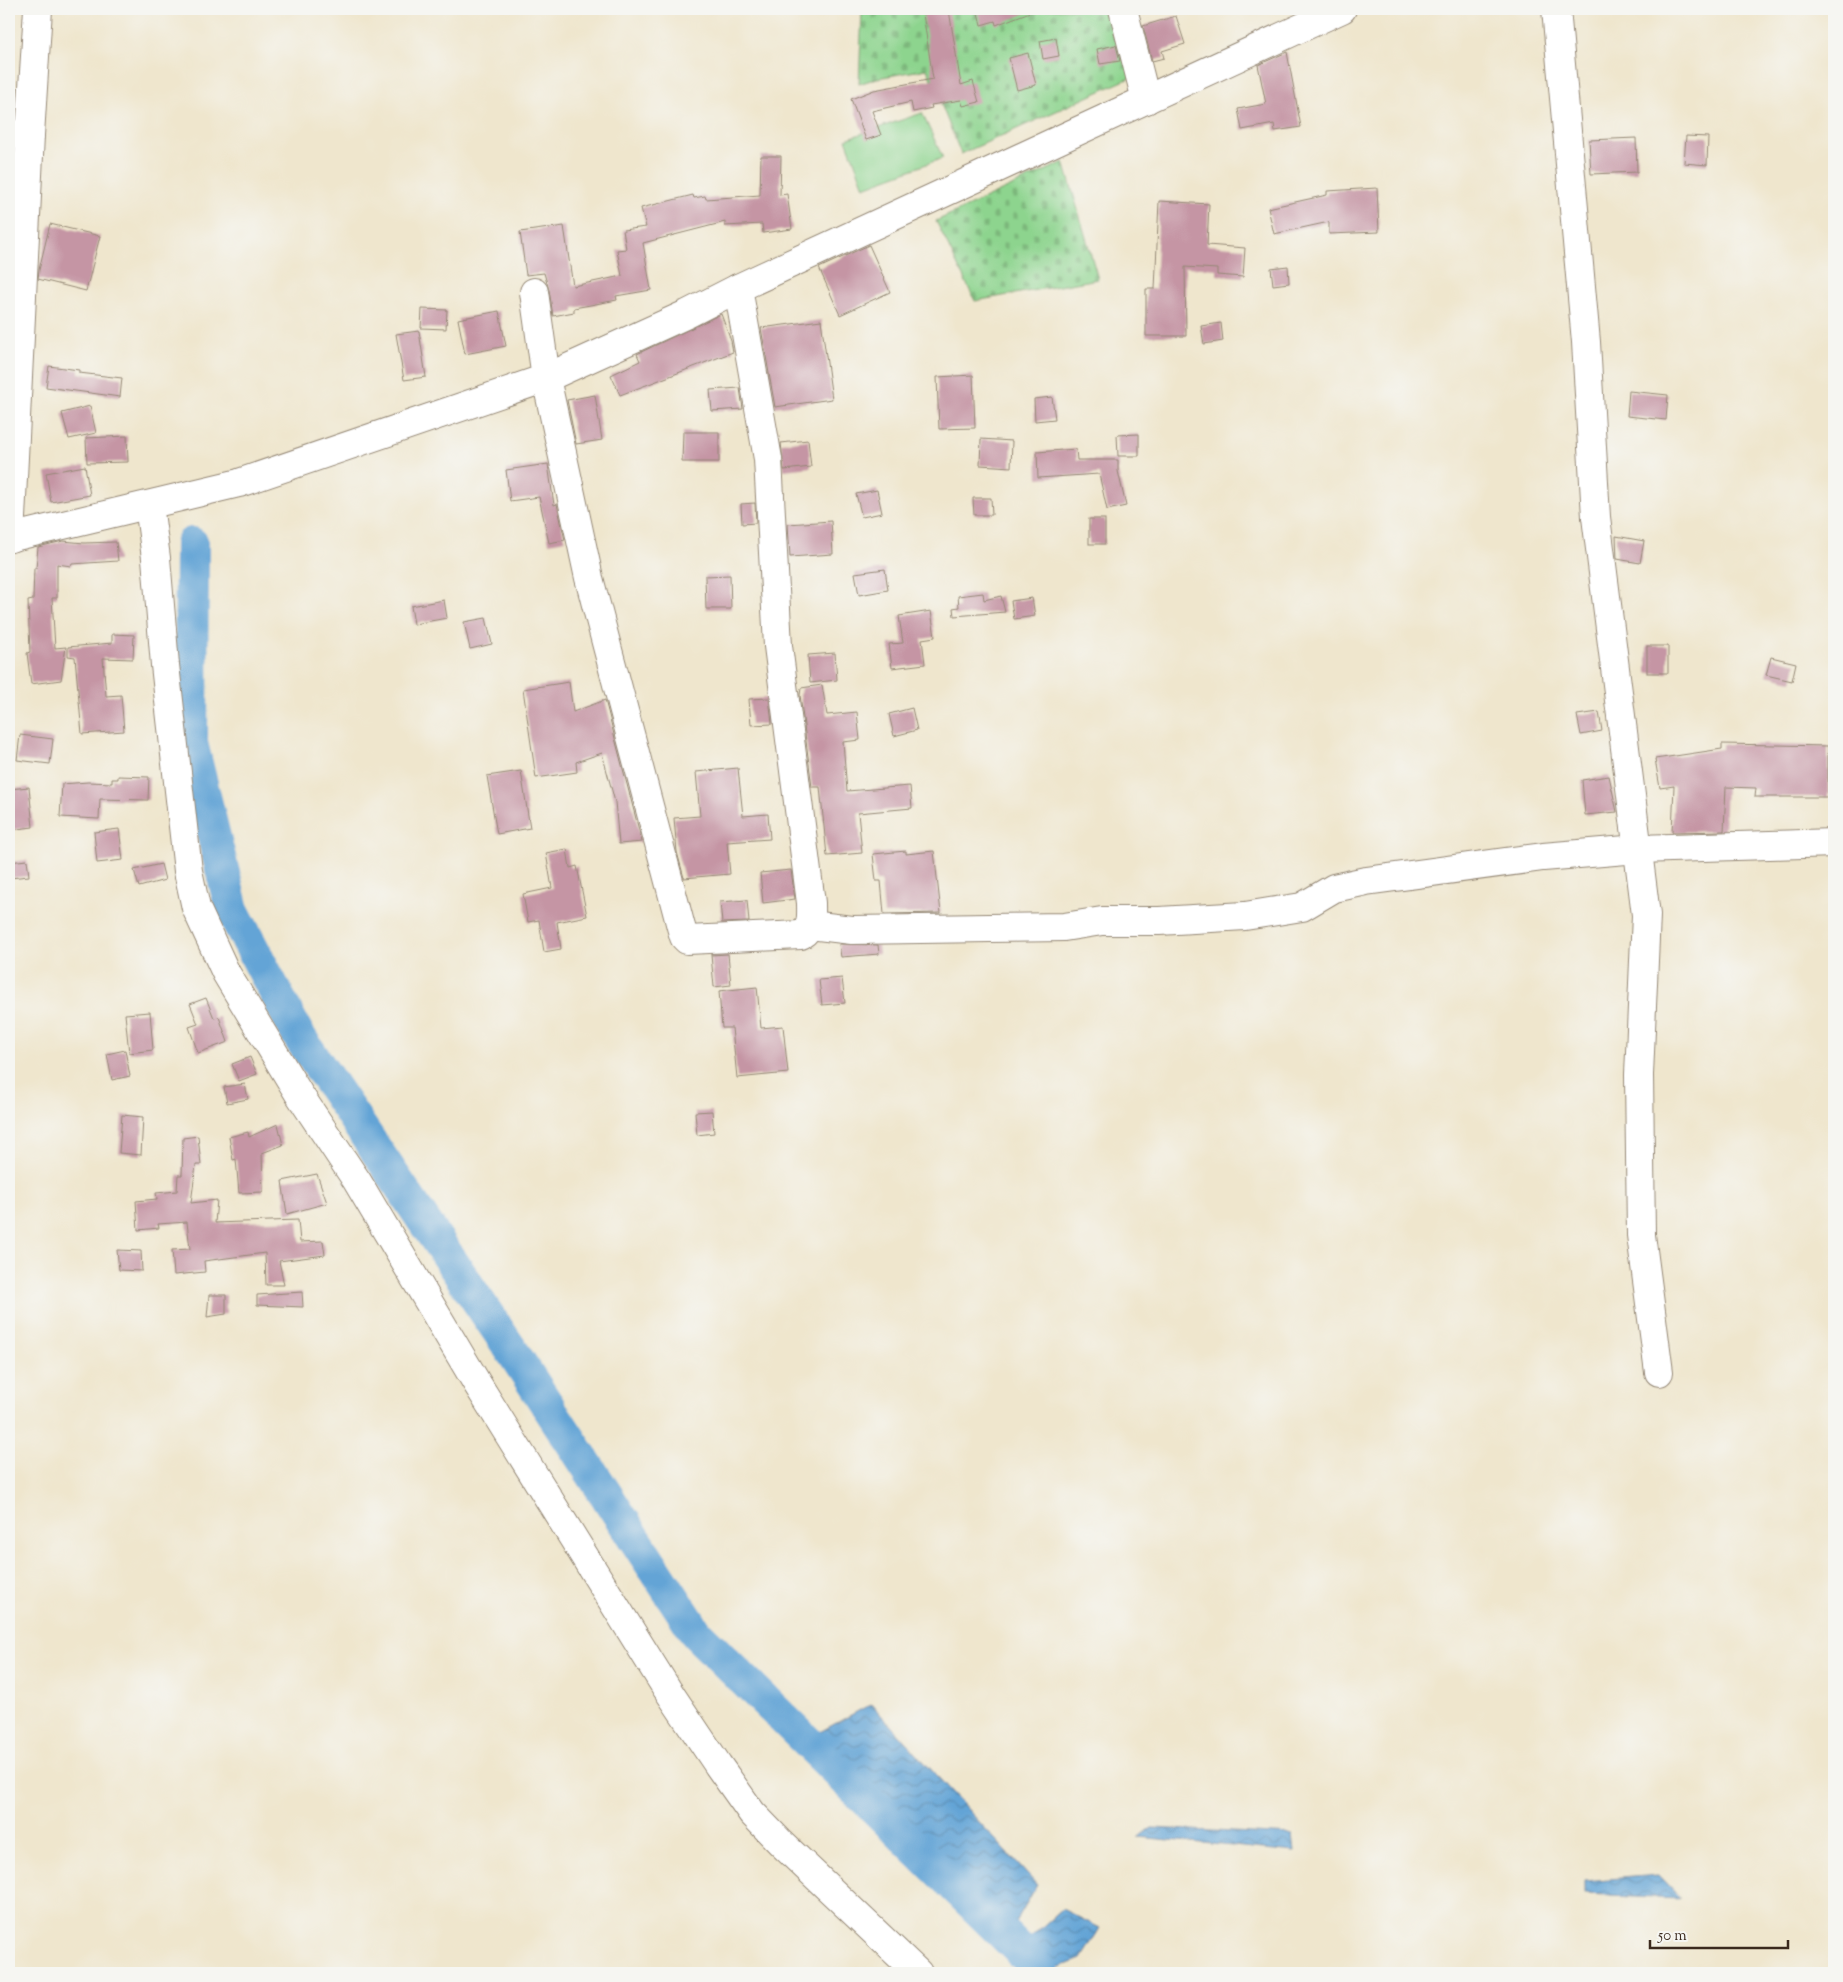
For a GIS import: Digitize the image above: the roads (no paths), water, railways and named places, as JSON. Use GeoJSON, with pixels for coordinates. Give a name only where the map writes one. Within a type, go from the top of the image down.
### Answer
{"type":"FeatureCollection","features":[{"type":"Feature","properties":{"kind":"street"},"geometry":{"type":"LineString","coordinates":[[38,9],[19,134],[9,538],[239,483],[546,378],[1342,9]]}},
{"type":"Feature","properties":{"kind":"street"},"geometry":{"type":"LineString","coordinates":[[1123,9],[1146,100]]}},
{"type":"Feature","properties":{"kind":"street"},"geometry":{"type":"LineString","coordinates":[[1556,9],[1586,342],[1596,517],[1646,915],[1639,1075],[1641,1235],[1659,1372]]}},
{"type":"Feature","properties":{"kind":"street"},"geometry":{"type":"LineString","coordinates":[[534,292],[546,378],[589,578],[684,937],[687,940],[802,934],[808,931],[810,925],[811,903],[778,646],[768,459],[738,288]]}},
{"type":"Feature","properties":{"kind":"street"},"geometry":{"type":"LineString","coordinates":[[149,505],[188,871],[196,908],[226,973],[279,1062],[357,1181],[478,1385],[657,1672],[718,1765],[752,1813],[918,1973]]}},
{"type":"Feature","properties":{"kind":"street"},"geometry":{"type":"LineString","coordinates":[[810,925],[852,930],[1064,927],[1102,921],[1159,921],[1246,916],[1302,907],[1334,888],[1366,881],[1543,857],[1638,849],[1834,843]]}},
{"type":"Feature","properties":{"kind":"water"},"geometry":{"type":"Polygon","coordinates":[[[871,1704],[1037,1885],[1011,1930],[816,1734],[871,1704]]]}},
{"type":"Feature","properties":{"kind":"water"},"geometry":{"type":"Polygon","coordinates":[[[1152,1828],[1293,1835],[1295,1852],[1138,1837],[1152,1828]]]}},
{"type":"Feature","properties":{"kind":"water"},"geometry":{"type":"Polygon","coordinates":[[[1658,1875],[1680,1898],[1584,1894],[1584,1881],[1658,1875]]]}},
{"type":"Feature","properties":{"kind":"water"},"geometry":{"type":"Polygon","coordinates":[[[1062,1909],[1100,1928],[1081,1959],[1060,1967],[1025,1942],[1062,1909]]]}},
{"type":"Feature","properties":{"kind":"waterway"},"geometry":{"type":"LineString","coordinates":[[192,544],[191,743],[232,910],[298,1035],[514,1354],[697,1634],[1043,1973]]}}]}
